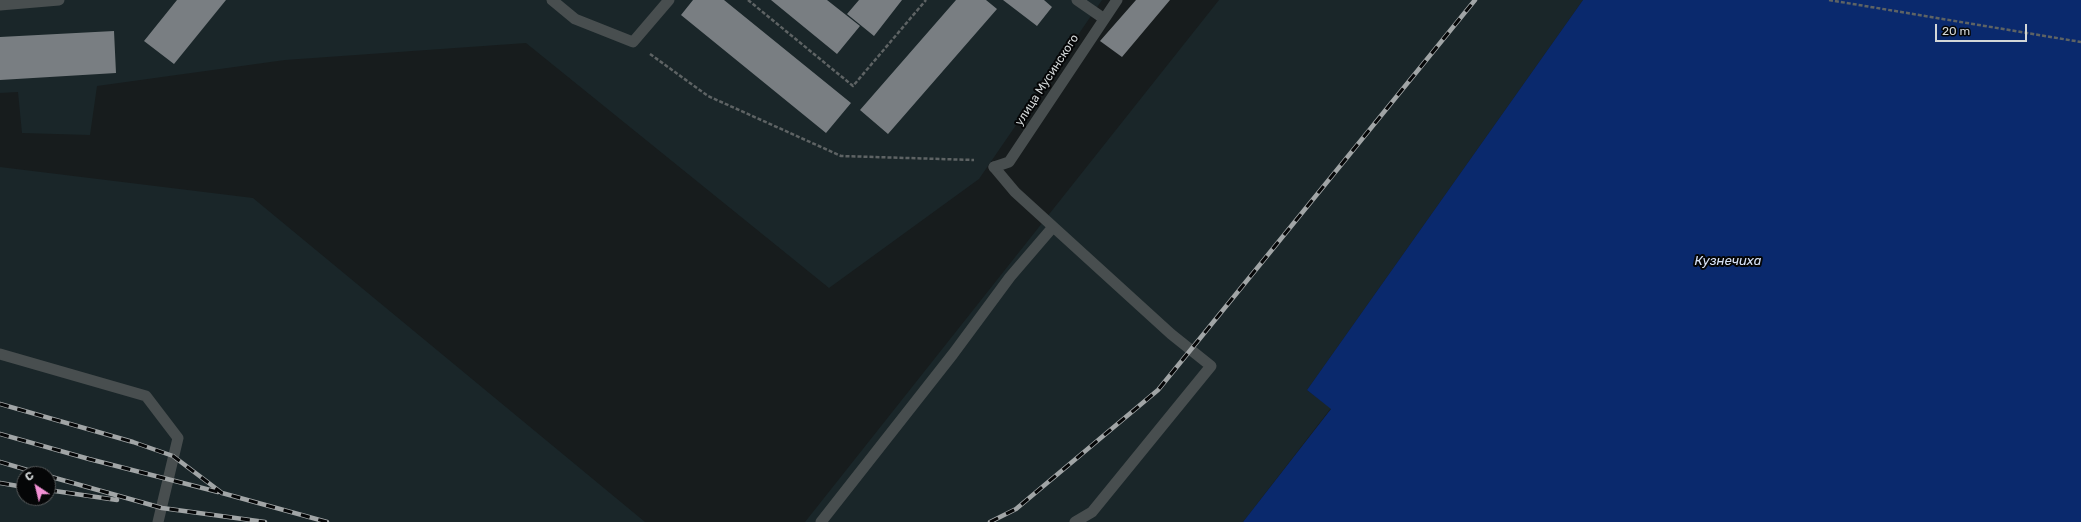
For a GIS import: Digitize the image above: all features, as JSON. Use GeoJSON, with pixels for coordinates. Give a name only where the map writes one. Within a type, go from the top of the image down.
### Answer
{"type":"FeatureCollection","features":[{"type":"Feature","properties":{"kind":"street"},"geometry":{"type":"LineString","coordinates":[[0,5],[59,0]]}},
{"type":"Feature","properties":{"kind":"street"},"geometry":{"type":"LineString","coordinates":[[552,0],[575,19],[633,42],[669,0]]}},
{"type":"Feature","properties":{"kind":"street"},"geometry":{"type":"LineString","coordinates":[[1078,0],[1103,18]]}},
{"type":"Feature","properties":{"kind":"street","name":"улица Мусинского"},"geometry":{"type":"LineString","coordinates":[[1010,162],[1103,18],[1117,0]]}},
{"type":"Feature","properties":{"kind":"street"},"geometry":{"type":"LineString","coordinates":[[1010,162],[994,168],[1015,192],[1171,334],[1211,366],[1092,512],[1074,522]]}},
{"type":"Feature","properties":{"kind":"street"},"geometry":{"type":"LineString","coordinates":[[821,522],[953,354],[1010,277],[1053,227]]}},
{"type":"Feature","properties":{"kind":"street"},"geometry":{"type":"LineString","coordinates":[[0,354],[146,396],[178,438],[158,522]]}},
{"type":"Feature","properties":{"kind":"path"},"geometry":{"type":"LineString","coordinates":[[748,0],[853,86],[926,0]]}},
{"type":"Feature","properties":{"kind":"path"},"geometry":{"type":"LineString","coordinates":[[1829,0],[2081,42]]}},
{"type":"Feature","properties":{"kind":"path"},"geometry":{"type":"LineString","coordinates":[[633,42],[708,96],[842,156],[1010,162]]}},
{"type":"Feature","properties":{"kind":"shaded area"},"geometry":{"type":"Polygon","coordinates":[[[0,0],[1102,0],[979,179],[829,288],[526,43],[285,60],[97,86],[90,135],[22,133],[18,92],[0,93],[0,0]]]}},
{"type":"Feature","properties":{"kind":"shaded area"},"geometry":{"type":"Polygon","coordinates":[[[1219,0],[1583,0],[1307,390],[1331,408],[1243,522],[805,522],[1219,0]]]}},
{"type":"Feature","properties":{"kind":"shaded area"},"geometry":{"type":"Polygon","coordinates":[[[0,167],[253,198],[645,522],[0,522],[0,167]]]}},
{"type":"Feature","properties":{"kind":"water","name":"Кузнечиха"},"geometry":{"type":"Polygon","coordinates":[[[1583,0],[2081,0],[2081,522],[1243,522],[1331,409],[1307,390],[1583,0]]]}},
{"type":"Feature","properties":{"kind":"building"},"geometry":{"type":"Polygon","coordinates":[[[177,0],[226,0],[174,64],[144,41],[177,0]]]}},
{"type":"Feature","properties":{"kind":"building"},"geometry":{"type":"Polygon","coordinates":[[[693,0],[724,0],[851,103],[826,133],[681,15],[693,0]]]}},
{"type":"Feature","properties":{"kind":"building"},"geometry":{"type":"Polygon","coordinates":[[[771,0],[827,0],[860,26],[837,54],[771,0]]]}},
{"type":"Feature","properties":{"kind":"building"},"geometry":{"type":"Polygon","coordinates":[[[859,0],[902,0],[874,36],[847,14],[859,0]]]}},
{"type":"Feature","properties":{"kind":"building"},"geometry":{"type":"Polygon","coordinates":[[[956,0],[986,0],[997,9],[888,134],[860,110],[956,0]]]}},
{"type":"Feature","properties":{"kind":"building"},"geometry":{"type":"Polygon","coordinates":[[[1003,0],[1044,0],[1052,7],[1037,26],[1003,0]]]}},
{"type":"Feature","properties":{"kind":"building"},"geometry":{"type":"Polygon","coordinates":[[[1136,0],[1170,0],[1122,57],[1100,41],[1136,0]]]}},
{"type":"Feature","properties":{"kind":"building"},"geometry":{"type":"Polygon","coordinates":[[[114,31],[116,73],[0,80],[0,37],[114,31]]]}},
{"type":"Feature","properties":{"kind":"railway"},"geometry":{"type":"LineString","coordinates":[[990,522],[1016,509],[1158,390],[1475,0]]}},
{"type":"Feature","properties":{"kind":"railway"},"geometry":{"type":"LineString","coordinates":[[0,404],[133,442],[173,456],[222,493],[327,522]]}},
{"type":"Feature","properties":{"kind":"railway"},"geometry":{"type":"LineString","coordinates":[[0,434],[89,459],[218,492]]}},
{"type":"Feature","properties":{"kind":"railway"},"geometry":{"type":"LineString","coordinates":[[0,462],[16,467]]}},
{"type":"Feature","properties":{"kind":"railway"},"geometry":{"type":"LineString","coordinates":[[56,478],[162,508],[265,522]]}},
{"type":"Feature","properties":{"kind":"railway"},"geometry":{"type":"LineString","coordinates":[[0,483],[16,486]]}},
{"type":"Feature","properties":{"kind":"railway"},"geometry":{"type":"LineString","coordinates":[[56,491],[117,500]]}}]}
